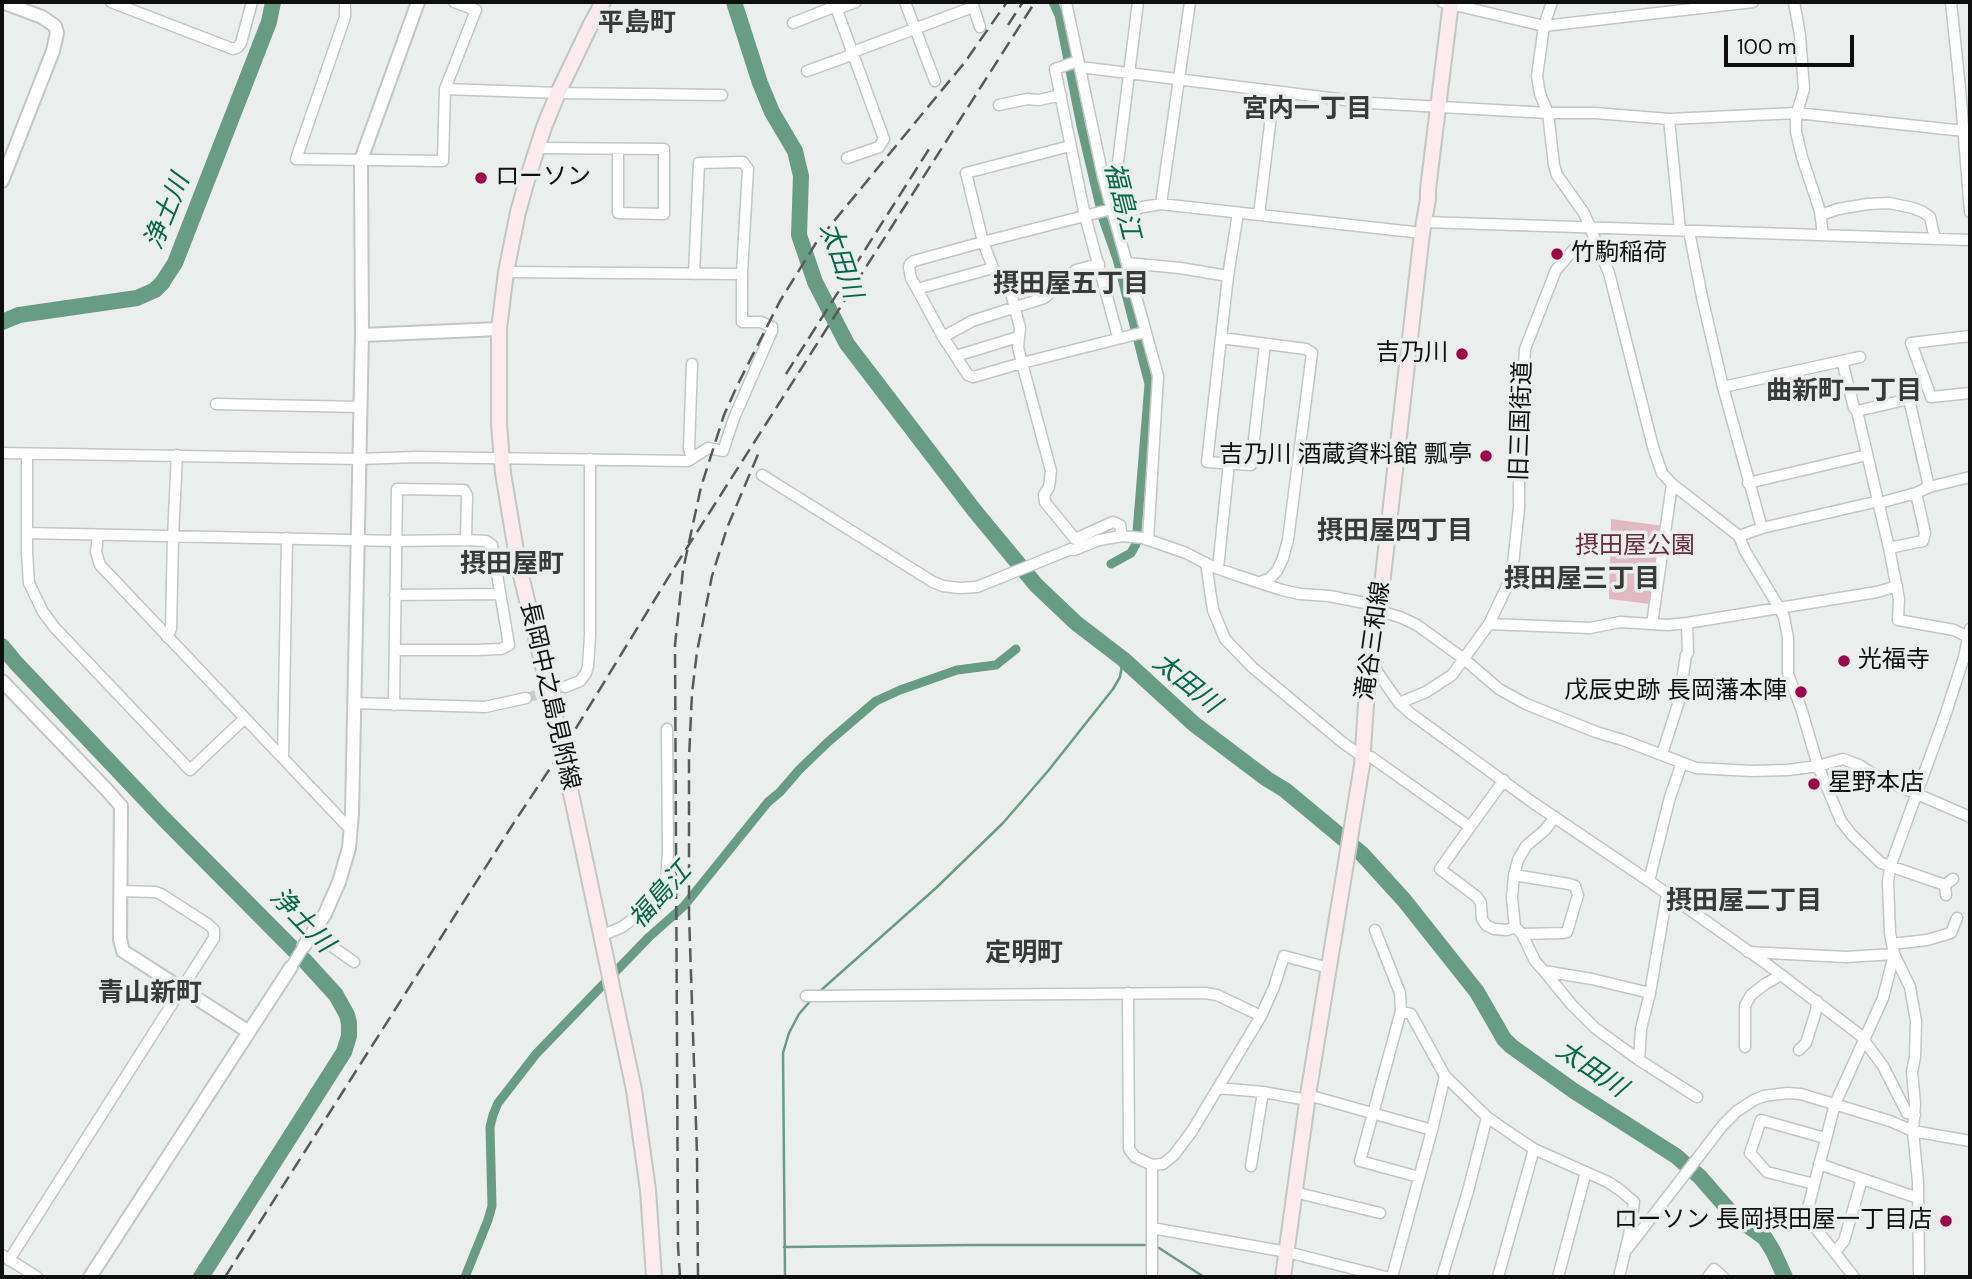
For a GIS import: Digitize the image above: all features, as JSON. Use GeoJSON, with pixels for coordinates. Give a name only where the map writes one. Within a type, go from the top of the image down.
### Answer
{"type":"FeatureCollection","features":[{"type":"Feature","properties":{"kind":"main road","name":"長岡中之島見附線"},"geometry":{"type":"LineString","coordinates":[[603,2],[558,93],[518,212],[506,272],[499,329],[498,400],[502,458],[518,563],[555,716],[634,1090],[651,1218],[654,1277]]}},
{"type":"Feature","properties":{"kind":"main road","name":"滝谷三和線"},"geometry":{"type":"LineString","coordinates":[[1283,1277],[1308,1097],[1363,757],[1370,656],[1379,611],[1448,2]]}},
{"type":"Feature","properties":{"kind":"street"},"geometry":{"type":"LineString","coordinates":[[2,2],[17,5],[49,21],[55,26],[57,37],[2,181]]}},
{"type":"Feature","properties":{"kind":"street"},"geometry":{"type":"LineString","coordinates":[[111,2],[233,49],[241,43],[251,2]]}},
{"type":"Feature","properties":{"kind":"street"},"geometry":{"type":"LineString","coordinates":[[345,2],[345,17],[296,159],[443,161],[445,89],[476,10],[454,2]]}},
{"type":"Feature","properties":{"kind":"street"},"geometry":{"type":"LineString","coordinates":[[90,1277],[313,933],[332,901],[349,848],[355,704],[362,335],[361,160],[418,2]]}},
{"type":"Feature","properties":{"kind":"street"},"geometry":{"type":"LineString","coordinates":[[793,23],[836,6],[856,2]]}},
{"type":"Feature","properties":{"kind":"street"},"geometry":{"type":"LineString","coordinates":[[905,2],[935,81]]}},
{"type":"Feature","properties":{"kind":"street"},"geometry":{"type":"LineString","coordinates":[[1066,2],[1111,211],[1127,263],[1143,332],[1158,376],[1145,539]]}},
{"type":"Feature","properties":{"kind":"street"},"geometry":{"type":"LineString","coordinates":[[1111,211],[1138,2]]}},
{"type":"Feature","properties":{"kind":"street"},"geometry":{"type":"LineString","coordinates":[[1161,204],[1190,2]]}},
{"type":"Feature","properties":{"kind":"street"},"geometry":{"type":"LineString","coordinates":[[1448,2],[1544,26],[1707,4],[1753,2]]}},
{"type":"Feature","properties":{"kind":"street"},"geometry":{"type":"LineString","coordinates":[[1552,2],[1544,26],[1537,76],[1540,94],[1548,113],[1554,166],[1557,175],[1580,204],[1613,285],[1653,447],[1662,473],[1672,484],[1739,536],[1780,609],[1787,638],[1788,674],[1818,766],[1841,821],[1876,859],[1890,867],[1948,886]]}},
{"type":"Feature","properties":{"kind":"street"},"geometry":{"type":"LineString","coordinates":[[1794,2],[1800,35],[1804,89],[1795,123],[1797,140],[1821,215],[1823,235]]}},
{"type":"Feature","properties":{"kind":"street"},"geometry":{"type":"LineString","coordinates":[[1951,2],[1967,130],[1970,212]]}},
{"type":"Feature","properties":{"kind":"street"},"geometry":{"type":"LineString","coordinates":[[807,71],[973,4],[980,27]]}},
{"type":"Feature","properties":{"kind":"street"},"geometry":{"type":"LineString","coordinates":[[836,6],[884,139],[879,147],[847,158]]}},
{"type":"Feature","properties":{"kind":"street"},"geometry":{"type":"LineString","coordinates":[[1123,336],[1099,264],[1070,146],[1055,69],[1060,66],[1078,64],[1128,74],[1370,103],[1669,119],[1797,113],[1967,130]]}},
{"type":"Feature","properties":{"kind":"street"},"geometry":{"type":"LineString","coordinates":[[445,89],[722,95]]}},
{"type":"Feature","properties":{"kind":"street"},"geometry":{"type":"LineString","coordinates":[[1259,215],[1274,92]]}},
{"type":"Feature","properties":{"kind":"street"},"geometry":{"type":"LineString","coordinates":[[999,106],[1061,95]]}},
{"type":"Feature","properties":{"kind":"street"},"geometry":{"type":"LineString","coordinates":[[1669,119],[1685,231],[1723,387],[1762,527]]}},
{"type":"Feature","properties":{"kind":"street"},"geometry":{"type":"LineString","coordinates":[[1070,146],[966,173],[983,242],[993,268],[1010,289],[1020,328],[1018,347],[1051,471],[1049,487],[1044,495],[1045,502],[1075,539],[1114,522],[1120,525],[1126,536]]}},
{"type":"Feature","properties":{"kind":"street"},"geometry":{"type":"LineString","coordinates":[[538,148],[664,149],[664,214],[618,213],[618,149]]}},
{"type":"Feature","properties":{"kind":"street"},"geometry":{"type":"LineString","coordinates":[[2,453],[682,462],[708,448],[723,451],[734,418],[772,331],[772,327],[761,322],[742,322],[748,169],[743,162],[699,163],[694,274]]}},
{"type":"Feature","properties":{"kind":"street"},"geometry":{"type":"LineString","coordinates":[[1821,215],[1868,204],[1889,203],[1913,208],[1930,218],[1935,239]]}},
{"type":"Feature","properties":{"kind":"street"},"geometry":{"type":"LineString","coordinates":[[1143,332],[973,377],[963,370],[943,337],[911,278],[909,267],[914,261],[1087,215],[1161,204],[1259,215],[1423,227],[1589,226],[1970,240]]}},
{"type":"Feature","properties":{"kind":"street"},"geometry":{"type":"LineString","coordinates":[[1238,213],[1228,276],[1207,462],[1251,465],[1265,344]]}},
{"type":"Feature","properties":{"kind":"street","name":"旧三国街道"},"geometry":{"type":"LineString","coordinates":[[1399,703],[1442,683],[1452,675],[1489,624],[1512,574],[1520,508],[1519,449],[1525,349],[1556,270],[1574,249],[1597,245]]}},
{"type":"Feature","properties":{"kind":"street"},"geometry":{"type":"LineString","coordinates":[[1127,263],[1228,276]]}},
{"type":"Feature","properties":{"kind":"street"},"geometry":{"type":"LineString","coordinates":[[943,337],[972,321],[1044,298],[1076,270],[1099,264]]}},
{"type":"Feature","properties":{"kind":"street"},"geometry":{"type":"LineString","coordinates":[[917,289],[993,268]]}},
{"type":"Feature","properties":{"kind":"street"},"geometry":{"type":"LineString","coordinates":[[506,272],[742,274]]}},
{"type":"Feature","properties":{"kind":"street"},"geometry":{"type":"LineString","coordinates":[[362,335],[499,329]]}},
{"type":"Feature","properties":{"kind":"street"},"geometry":{"type":"LineString","coordinates":[[1970,336],[1911,343],[1931,397],[1970,393]]}},
{"type":"Feature","properties":{"kind":"street"},"geometry":{"type":"LineString","coordinates":[[956,356],[1018,337]]}},
{"type":"Feature","properties":{"kind":"street"},"geometry":{"type":"LineString","coordinates":[[1221,338],[1306,349],[1312,353],[1288,540],[1277,571],[1260,583]]}},
{"type":"Feature","properties":{"kind":"street"},"geometry":{"type":"LineString","coordinates":[[1723,387],[1860,357]]}},
{"type":"Feature","properties":{"kind":"street"},"geometry":{"type":"LineString","coordinates":[[1842,361],[1857,411],[1889,548],[1899,599],[1898,621],[1969,633],[1945,716],[1890,867],[1887,892],[1893,949],[1884,998],[1835,1104],[1806,1216],[1854,1277]]}},
{"type":"Feature","properties":{"kind":"street"},"geometry":{"type":"LineString","coordinates":[[692,363],[692,458]]}},
{"type":"Feature","properties":{"kind":"street"},"geometry":{"type":"LineString","coordinates":[[1857,411],[1909,399],[1929,487]]}},
{"type":"Feature","properties":{"kind":"street"},"geometry":{"type":"LineString","coordinates":[[216,404],[360,407]]}},
{"type":"Feature","properties":{"kind":"street"},"geometry":{"type":"LineString","coordinates":[[27,454],[29,583],[43,612],[55,628],[190,770],[245,718]]}},
{"type":"Feature","properties":{"kind":"street"},"geometry":{"type":"LineString","coordinates":[[167,637],[171,629],[177,455]]}},
{"type":"Feature","properties":{"kind":"street"},"geometry":{"type":"LineString","coordinates":[[1748,482],[1867,455]]}},
{"type":"Feature","properties":{"kind":"street"},"geometry":{"type":"LineString","coordinates":[[565,687],[580,681],[588,666],[590,459]]}},
{"type":"Feature","properties":{"kind":"street"},"geometry":{"type":"LineString","coordinates":[[1218,568],[1229,463]]}},
{"type":"Feature","properties":{"kind":"street"},"geometry":{"type":"LineString","coordinates":[[762,475],[933,583],[959,589],[983,585],[1099,540],[1126,536],[1145,539],[1260,583],[1300,594],[1365,603],[1379,611],[1401,617],[1417,625],[1464,659],[1499,689],[1526,704],[1696,768],[1788,770],[1843,759],[1970,817]]}},
{"type":"Feature","properties":{"kind":"street"},"geometry":{"type":"LineString","coordinates":[[1739,536],[1762,527],[1879,502],[1970,477]]}},
{"type":"Feature","properties":{"kind":"street"},"geometry":{"type":"LineString","coordinates":[[1652,624],[1672,484]]}},
{"type":"Feature","properties":{"kind":"street"},"geometry":{"type":"LineString","coordinates":[[394,705],[397,489],[464,490],[467,495],[466,540]]}},
{"type":"Feature","properties":{"kind":"street"},"geometry":{"type":"LineString","coordinates":[[1889,548],[1923,541],[1925,533],[1916,492]]}},
{"type":"Feature","properties":{"kind":"street"},"geometry":{"type":"LineString","coordinates":[[27,533],[396,541],[466,540],[486,541],[492,545],[509,645],[501,649],[395,650]]}},
{"type":"Feature","properties":{"kind":"street"},"geometry":{"type":"LineString","coordinates":[[98,535],[96,552],[100,565],[350,830]]}},
{"type":"Feature","properties":{"kind":"street"},"geometry":{"type":"LineString","coordinates":[[283,757],[287,538]]}},
{"type":"Feature","properties":{"kind":"street"},"geometry":{"type":"LineString","coordinates":[[1206,563],[1213,610],[1224,639],[1241,658],[1363,757],[1371,757],[1470,827]]}},
{"type":"Feature","properties":{"kind":"street"},"geometry":{"type":"LineString","coordinates":[[1489,624],[1590,628],[1620,622],[1687,623],[1877,593],[1897,586]]}},
{"type":"Feature","properties":{"kind":"street"},"geometry":{"type":"LineString","coordinates":[[395,595],[500,594]]}},
{"type":"Feature","properties":{"kind":"street"},"geometry":{"type":"LineString","coordinates":[[1662,754],[1679,701],[1688,653],[1687,623]]}},
{"type":"Feature","properties":{"kind":"street"},"geometry":{"type":"LineString","coordinates":[[1370,656],[1378,673],[1399,703],[1410,713],[1781,975],[1860,1035],[1883,1066],[1907,1113],[1914,1115]]}},
{"type":"Feature","properties":{"kind":"street"},"geometry":{"type":"LineString","coordinates":[[2,681],[121,806],[120,939],[123,951],[249,1031]]}},
{"type":"Feature","properties":{"kind":"street"},"geometry":{"type":"LineString","coordinates":[[355,704],[485,707],[526,698]]}},
{"type":"Feature","properties":{"kind":"street"},"geometry":{"type":"LineString","coordinates":[[603,942],[648,908],[666,885],[667,729]]}},
{"type":"Feature","properties":{"kind":"street"},"geometry":{"type":"LineString","coordinates":[[1649,881],[1670,797],[1682,763]]}},
{"type":"Feature","properties":{"kind":"street"},"geometry":{"type":"LineString","coordinates":[[1504,780],[1440,869],[1477,897],[1486,925],[1507,930],[1567,932],[1578,895],[1575,886],[1514,875]]}},
{"type":"Feature","properties":{"kind":"street"},"geometry":{"type":"LineString","coordinates":[[1555,817],[1545,830],[1526,846],[1518,860],[1511,898],[1519,930],[1535,961],[1595,1028],[1697,1097]]}},
{"type":"Feature","properties":{"kind":"street"},"geometry":{"type":"LineString","coordinates":[[37,1277],[6,1258],[214,938],[213,928],[161,894],[120,891]]}},
{"type":"Feature","properties":{"kind":"street"},"geometry":{"type":"LineString","coordinates":[[1639,1060],[1641,1028],[1650,993],[1667,894]]}},
{"type":"Feature","properties":{"kind":"street"},"geometry":{"type":"LineString","coordinates":[[1746,951],[1846,957],[1893,949],[1951,933],[1957,918]]}},
{"type":"Feature","properties":{"kind":"street"},"geometry":{"type":"LineString","coordinates":[[1376,930],[1400,993],[1401,1011],[1360,1161],[1419,1177]]}},
{"type":"Feature","properties":{"kind":"street"},"geometry":{"type":"LineString","coordinates":[[313,933],[354,962]]}},
{"type":"Feature","properties":{"kind":"street"},"geometry":{"type":"LineString","coordinates":[[1893,949],[1910,987],[1916,1021],[1913,1131],[1917,1161],[1919,1277]]}},
{"type":"Feature","properties":{"kind":"street"},"geometry":{"type":"LineString","coordinates":[[1128,993],[1129,1149],[1135,1157],[1152,1165],[1163,1164],[1174,1155],[1192,1131],[1261,1016],[1284,956],[1329,968]]}},
{"type":"Feature","properties":{"kind":"street"},"geometry":{"type":"LineString","coordinates":[[1544,971],[1650,993]]}},
{"type":"Feature","properties":{"kind":"street"},"geometry":{"type":"LineString","coordinates":[[1745,1047],[1746,1002],[1765,984],[1781,975]]}},
{"type":"Feature","properties":{"kind":"street"},"geometry":{"type":"LineString","coordinates":[[806,996],[1205,993],[1217,995],[1261,1016]]}},
{"type":"Feature","properties":{"kind":"street"},"geometry":{"type":"LineString","coordinates":[[1800,1050],[1806,1043],[1816,1011],[1816,1001]]}},
{"type":"Feature","properties":{"kind":"street"},"geometry":{"type":"LineString","coordinates":[[1401,1011],[1411,1014],[1445,1076],[1487,1117],[1534,1149],[1614,1186],[1634,1202],[1619,1277]]}},
{"type":"Feature","properties":{"kind":"street"},"geometry":{"type":"LineString","coordinates":[[1392,1277],[1445,1076]]}},
{"type":"Feature","properties":{"kind":"street"},"geometry":{"type":"LineString","coordinates":[[1218,1088],[1308,1097],[1432,1130]]}},
{"type":"Feature","properties":{"kind":"street"},"geometry":{"type":"LineString","coordinates":[[1251,1166],[1263,1092]]}},
{"type":"Feature","properties":{"kind":"street"},"geometry":{"type":"LineString","coordinates":[[1625,1251],[1715,1135],[1737,1111],[1764,1096],[1801,1094],[1890,1121],[1913,1131],[1970,1141]]}},
{"type":"Feature","properties":{"kind":"street"},"geometry":{"type":"LineString","coordinates":[[1442,1277],[1487,1117]]}},
{"type":"Feature","properties":{"kind":"street"},"geometry":{"type":"LineString","coordinates":[[1814,1184],[1767,1172],[1750,1153],[1761,1120],[1825,1138]]}},
{"type":"Feature","properties":{"kind":"street"},"geometry":{"type":"LineString","coordinates":[[1498,1277],[1534,1149]]}},
{"type":"Feature","properties":{"kind":"street"},"geometry":{"type":"LineString","coordinates":[[1819,1164],[1918,1198]]}},
{"type":"Feature","properties":{"kind":"street"},"geometry":{"type":"LineString","coordinates":[[1152,1165],[1152,1277]]}},
{"type":"Feature","properties":{"kind":"street"},"geometry":{"type":"LineString","coordinates":[[1558,1277],[1586,1172]]}},
{"type":"Feature","properties":{"kind":"street"},"geometry":{"type":"LineString","coordinates":[[1835,1252],[1844,1241],[1862,1180]]}},
{"type":"Feature","properties":{"kind":"street"},"geometry":{"type":"LineString","coordinates":[[1294,1192],[1380,1213]]}},
{"type":"Feature","properties":{"kind":"street"},"geometry":{"type":"LineString","coordinates":[[1152,1228],[1287,1252],[1386,1277]]}},
{"type":"Feature","properties":{"kind":"street"},"geometry":{"type":"LineString","coordinates":[[1708,1277],[1714,1269],[1723,1277]]}},
{"type":"Feature","properties":{"kind":"green space","name":"摂田屋公園"},"geometry":{"type":"Polygon","coordinates":[[[1611,519],[1664,526],[1650,604],[1609,599],[1611,519]]]}},
{"type":"Feature","properties":{"kind":"waterway","name":"浄土川"},"geometry":{"type":"LineString","coordinates":[[2,322],[19,315],[137,298],[155,290],[162,283],[175,263],[269,22],[273,2]]}},
{"type":"Feature","properties":{"kind":"waterway","name":"太田川"},"geometry":{"type":"LineString","coordinates":[[734,2],[760,83],[772,112],[795,151],[801,176],[799,235],[815,282],[847,344],[974,510],[1036,585],[1076,623],[1123,659],[1194,724],[1285,790],[1362,854],[1404,900],[1477,992],[1504,1039],[1511,1046],[1574,1091],[1676,1156],[1700,1177],[1734,1216],[1765,1238],[1785,1277]]}},
{"type":"Feature","properties":{"kind":"waterway","name":"福島江"},"geometry":{"type":"LineString","coordinates":[[1053,2],[1059,15],[1103,219],[1117,259],[1149,384],[1136,544],[1131,553],[1111,564]]}},
{"type":"Feature","properties":{"kind":"waterway","name":"浄土川"},"geometry":{"type":"LineString","coordinates":[[2,646],[163,818],[306,962],[336,995],[347,1015],[349,1036],[344,1052],[201,1277]]}},
{"type":"Feature","properties":{"kind":"waterway","name":"福島江"},"geometry":{"type":"LineString","coordinates":[[465,1277],[492,1206],[490,1127],[493,1115],[498,1103],[536,1054],[649,937],[684,906],[768,802],[828,742],[876,701],[957,670],[996,665],[1016,649]]}},
{"type":"Feature","properties":{"kind":"waterway"},"geometry":{"type":"LineString","coordinates":[[819,992],[936,888],[1003,823],[1113,689],[1120,677],[1123,659]]}},
{"type":"Feature","properties":{"kind":"waterway"},"geometry":{"type":"LineString","coordinates":[[785,1277],[783,1053],[799,1014],[812,999]]}},
{"type":"Feature","properties":{"kind":"waterway"},"geometry":{"type":"LineString","coordinates":[[784,1247],[1148,1245]]}},
{"type":"Feature","properties":{"kind":"waterway"},"geometry":{"type":"LineString","coordinates":[[1154,1247],[1204,1277]]}},
{"type":"Feature","properties":{"kind":"tunnel"},"geometry":{"type":"LineString","coordinates":[[526,698],[565,687]]}},
{"type":"Feature","properties":{"kind":"railway"},"geometry":{"type":"LineString","coordinates":[[680,1277],[675,645],[683,570],[701,487],[724,415],[737,386],[780,301],[816,243],[965,62],[1007,2]]}},
{"type":"Feature","properties":{"kind":"railway"},"geometry":{"type":"LineString","coordinates":[[1008,25],[1023,2]]}},
{"type":"Feature","properties":{"kind":"railway"},"geometry":{"type":"LineString","coordinates":[[225,1277],[565,746],[676,565],[1035,2]]}},
{"type":"Feature","properties":{"kind":"railway"},"geometry":{"type":"LineString","coordinates":[[786,374],[931,146]]}},
{"type":"Feature","properties":{"kind":"railway"},"geometry":{"type":"LineString","coordinates":[[698,1277],[689,914],[689,759],[692,693],[712,576],[727,528],[759,452]]}},
{"type":"Feature","properties":{"kind":"place","name":"ローソン"},"geometry":{"type":"Point","coordinates":[481,178]}},
{"type":"Feature","properties":{"kind":"place","name":"竹駒稲荷"},"geometry":{"type":"Point","coordinates":[1557,254]}},
{"type":"Feature","properties":{"kind":"place","name":"吉乃川"},"geometry":{"type":"Point","coordinates":[1462,354]}},
{"type":"Feature","properties":{"kind":"place","name":"吉乃川 酒蔵資料館 瓢亭"},"geometry":{"type":"Point","coordinates":[1486,456]}},
{"type":"Feature","properties":{"kind":"place","name":"光福寺"},"geometry":{"type":"Point","coordinates":[1844,661]}},
{"type":"Feature","properties":{"kind":"place","name":"戊辰史跡 長岡藩本陣"},"geometry":{"type":"Point","coordinates":[1801,692]}},
{"type":"Feature","properties":{"kind":"place","name":"星野本店"},"geometry":{"type":"Point","coordinates":[1814,784]}},
{"type":"Feature","properties":{"kind":"place","name":"ローソン 長岡摂田屋一丁目店"},"geometry":{"type":"Point","coordinates":[1946,1221]}},
{"type":"Feature","properties":{"kind":"district","name":"平島町"},"geometry":{"type":"Point","coordinates":[637,24]}},
{"type":"Feature","properties":{"kind":"district","name":"宮内一丁目"},"geometry":{"type":"Point","coordinates":[1307,110]}},
{"type":"Feature","properties":{"kind":"district","name":"摂田屋五丁目"},"geometry":{"type":"Point","coordinates":[1071,285]}},
{"type":"Feature","properties":{"kind":"district","name":"曲新町一丁目"},"geometry":{"type":"Point","coordinates":[1844,392]}},
{"type":"Feature","properties":{"kind":"district","name":"摂田屋四丁目"},"geometry":{"type":"Point","coordinates":[1395,532]}},
{"type":"Feature","properties":{"kind":"district","name":"摂田屋町"},"geometry":{"type":"Point","coordinates":[512,565]}},
{"type":"Feature","properties":{"kind":"district","name":"摂田屋三丁目"},"geometry":{"type":"Point","coordinates":[1582,580]}},
{"type":"Feature","properties":{"kind":"district","name":"摂田屋二丁目"},"geometry":{"type":"Point","coordinates":[1744,902]}},
{"type":"Feature","properties":{"kind":"district","name":"定明町"},"geometry":{"type":"Point","coordinates":[1024,954]}},
{"type":"Feature","properties":{"kind":"district","name":"青山新町"},"geometry":{"type":"Point","coordinates":[150,994]}}]}
